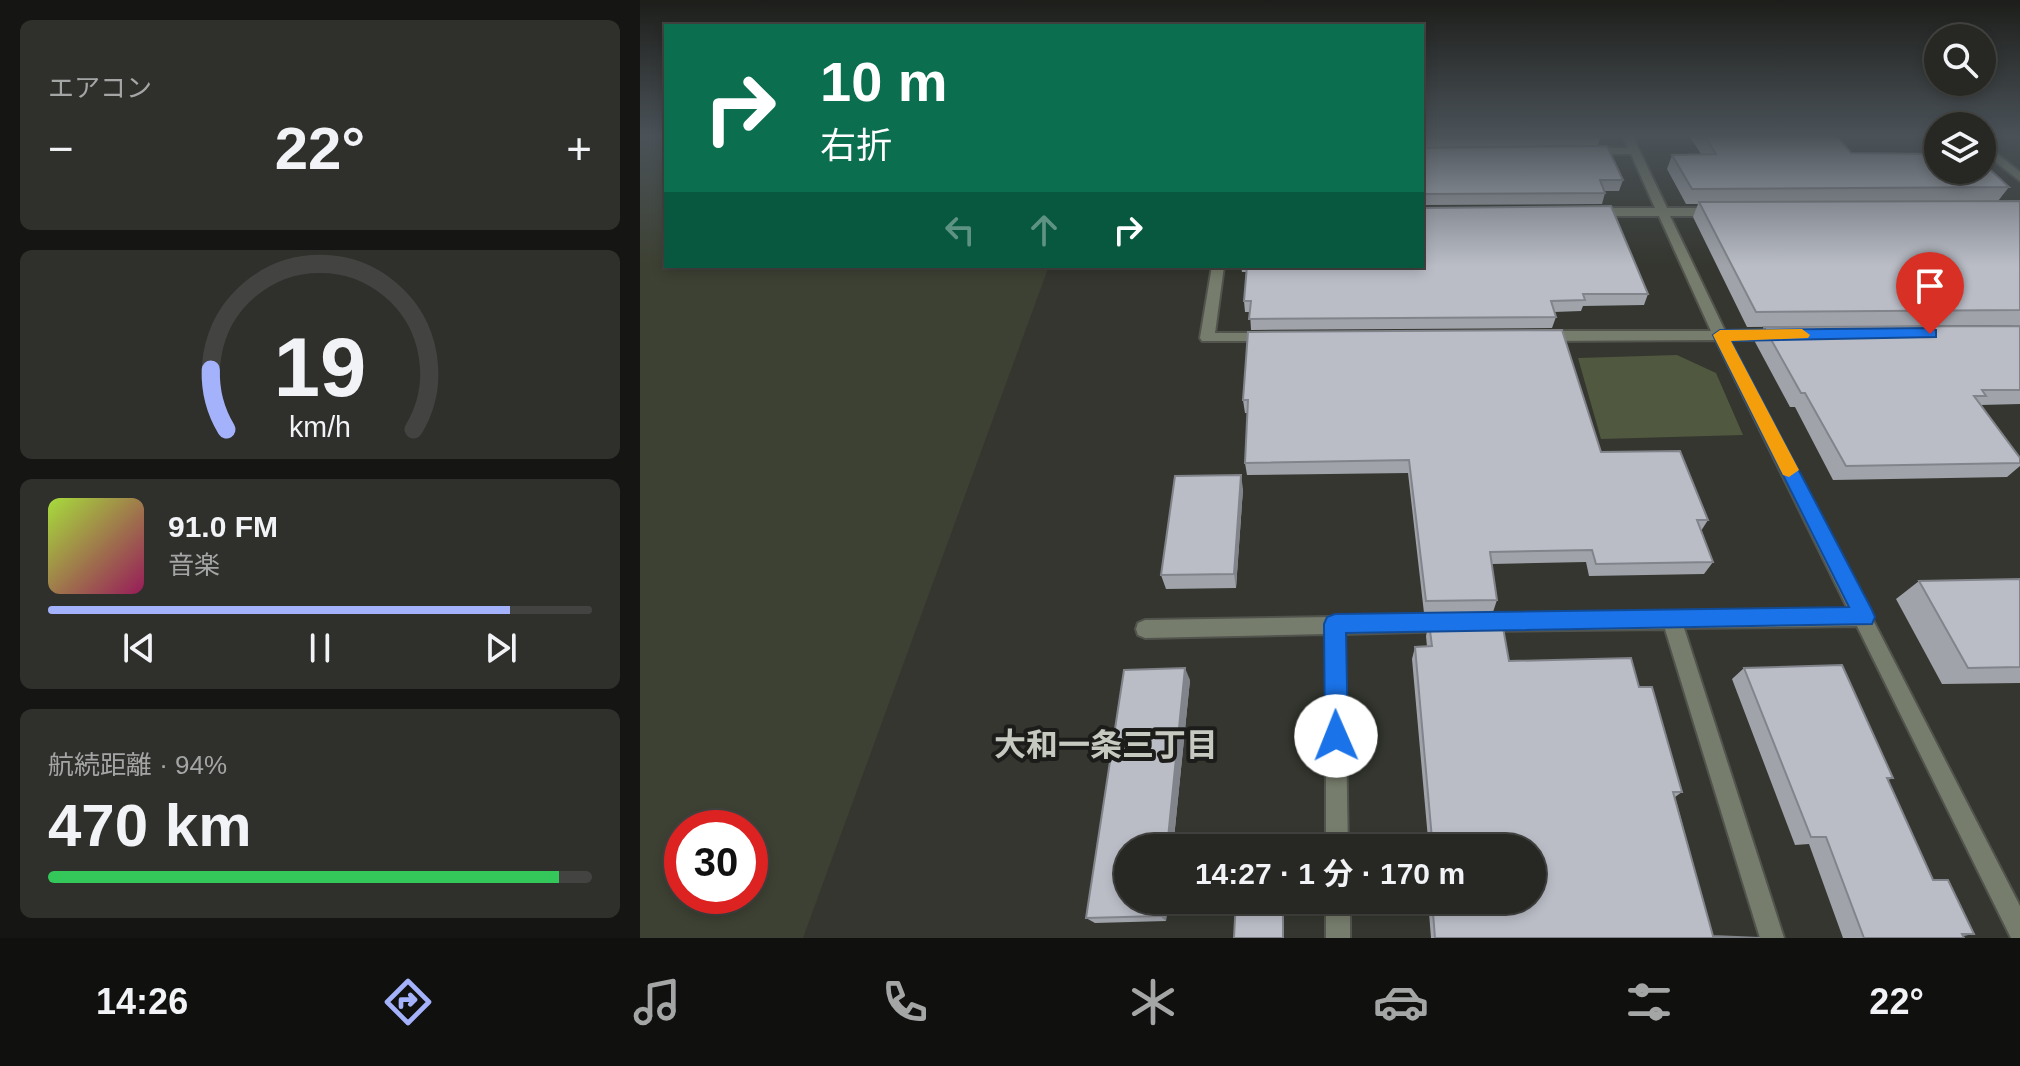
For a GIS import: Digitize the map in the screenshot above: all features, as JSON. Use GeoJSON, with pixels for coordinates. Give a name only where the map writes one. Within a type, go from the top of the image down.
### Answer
{"type":"FeatureCollection","features":[{"type":"Feature","properties":{"kind":"street"},"geometry":{"type":"LineString","coordinates":[[1647,179],[1720,335],[2020,931]]}},
{"type":"Feature","properties":{"kind":"street"},"geometry":{"type":"LineString","coordinates":[[1573,212],[1725,211]]}},
{"type":"Feature","properties":{"kind":"street"},"geometry":{"type":"LineString","coordinates":[[1218,268],[1207,338],[1285,338]]}},
{"type":"Feature","properties":{"kind":"street"},"geometry":{"type":"LineString","coordinates":[[1534,336],[1799,335]]}},
{"type":"Feature","properties":{"kind":"street"},"geometry":{"type":"LineString","coordinates":[[1145,629],[1864,617]]}},
{"type":"Feature","properties":{"kind":"street"},"geometry":{"type":"LineString","coordinates":[[1672,621],[1772,938]]}},
{"type":"Feature","properties":{"kind":"street"},"geometry":{"type":"LineString","coordinates":[[1335,624],[1337,834]]}},
{"type":"Feature","properties":{"kind":"street"},"geometry":{"type":"LineString","coordinates":[[1338,914],[1338,938]]}},
{"type":"Feature","properties":{"kind":"shaded area"},"geometry":{"type":"Polygon","coordinates":[[[640,179],[664,179],[664,268],[1048,268],[803,938],[640,938],[640,179]]]}},
{"type":"Feature","properties":{"kind":"green space"},"geometry":{"type":"Polygon","coordinates":[[[1677,355],[1716,373],[1743,435],[1601,439],[1578,358],[1677,355]]]}},
{"type":"Feature","properties":{"kind":"building"},"geometry":{"type":"Polygon","coordinates":[[[1424,179],[1622,179],[1600,180],[1605,193],[1424,194],[1424,179]]]}},
{"type":"Feature","properties":{"kind":"building"},"geometry":{"type":"Polygon","coordinates":[[[1686,179],[1924,179],[1924,184],[1996,184],[1996,179],[2000,179],[2009,187],[1692,189],[1686,179]]]}},
{"type":"Feature","properties":{"kind":"building"},"geometry":{"type":"Polygon","coordinates":[[[2020,201],[2020,310],[1756,312],[1699,202],[2020,201]]]}},
{"type":"Feature","properties":{"kind":"building"},"geometry":{"type":"Polygon","coordinates":[[[1611,206],[1648,294],[1583,294],[1585,300],[1551,301],[1556,317],[1249,319],[1251,301],[1244,301],[1247,268],[1424,268],[1424,208],[1611,206]]]}},
{"type":"Feature","properties":{"kind":"building"},"geometry":{"type":"Polygon","coordinates":[[[2020,326],[2020,390],[1982,390],[1986,396],[1974,396],[2020,458],[2020,463],[1846,466],[1764,327],[2020,326]]]}},
{"type":"Feature","properties":{"kind":"building"},"geometry":{"type":"Polygon","coordinates":[[[1562,330],[1601,452],[1680,451],[1708,520],[1697,520],[1713,562],[1596,564],[1592,550],[1490,552],[1497,600],[1426,601],[1409,460],[1245,463],[1248,400],[1243,400],[1248,332],[1562,330]]]}},
{"type":"Feature","properties":{"kind":"building"},"geometry":{"type":"Polygon","coordinates":[[[1241,475],[1234,574],[1161,575],[1175,476],[1241,475]]]}},
{"type":"Feature","properties":{"kind":"building"},"geometry":{"type":"Polygon","coordinates":[[[2020,579],[2020,667],[1968,668],[1919,581],[2020,579]]]}},
{"type":"Feature","properties":{"kind":"building"},"geometry":{"type":"Polygon","coordinates":[[[1502,622],[1509,661],[1631,658],[1639,687],[1652,687],[1682,792],[1673,792],[1713,936],[1760,938],[1435,938],[1433,914],[1546,914],[1546,834],[1432,834],[1415,647],[1432,646],[1429,623],[1502,622]]]}},
{"type":"Feature","properties":{"kind":"building"},"geometry":{"type":"Polygon","coordinates":[[[1842,665],[1893,778],[1887,778],[1933,880],[1948,880],[1974,934],[1962,934],[1964,938],[1864,938],[1826,837],[1811,837],[1744,668],[1842,665]]]}},
{"type":"Feature","properties":{"kind":"building"},"geometry":{"type":"Polygon","coordinates":[[[1185,668],[1168,834],[1114,834],[1114,914],[1160,916],[1086,918],[1124,670],[1185,668]]]}},
{"type":"Feature","properties":{"kind":"building"},"geometry":{"type":"Polygon","coordinates":[[[1235,914],[1283,914],[1283,938],[1234,938],[1235,914]]]}},
{"type":"Feature","properties":{"kind":"slow traffic"},"geometry":{"type":"LineString","coordinates":[[1789,470],[1720,335],[1802,335]]}},
{"type":"Feature","properties":{"kind":"district","name":"大和一条三丁目"},"geometry":{"type":"Point","coordinates":[1106,745]}},
{"type":"Feature","properties":{"kind":"route"},"geometry":{"type":"LineString","coordinates":[[1336,736],[1335,624],[1864,617],[1720,335],[1930,334]]}}]}
